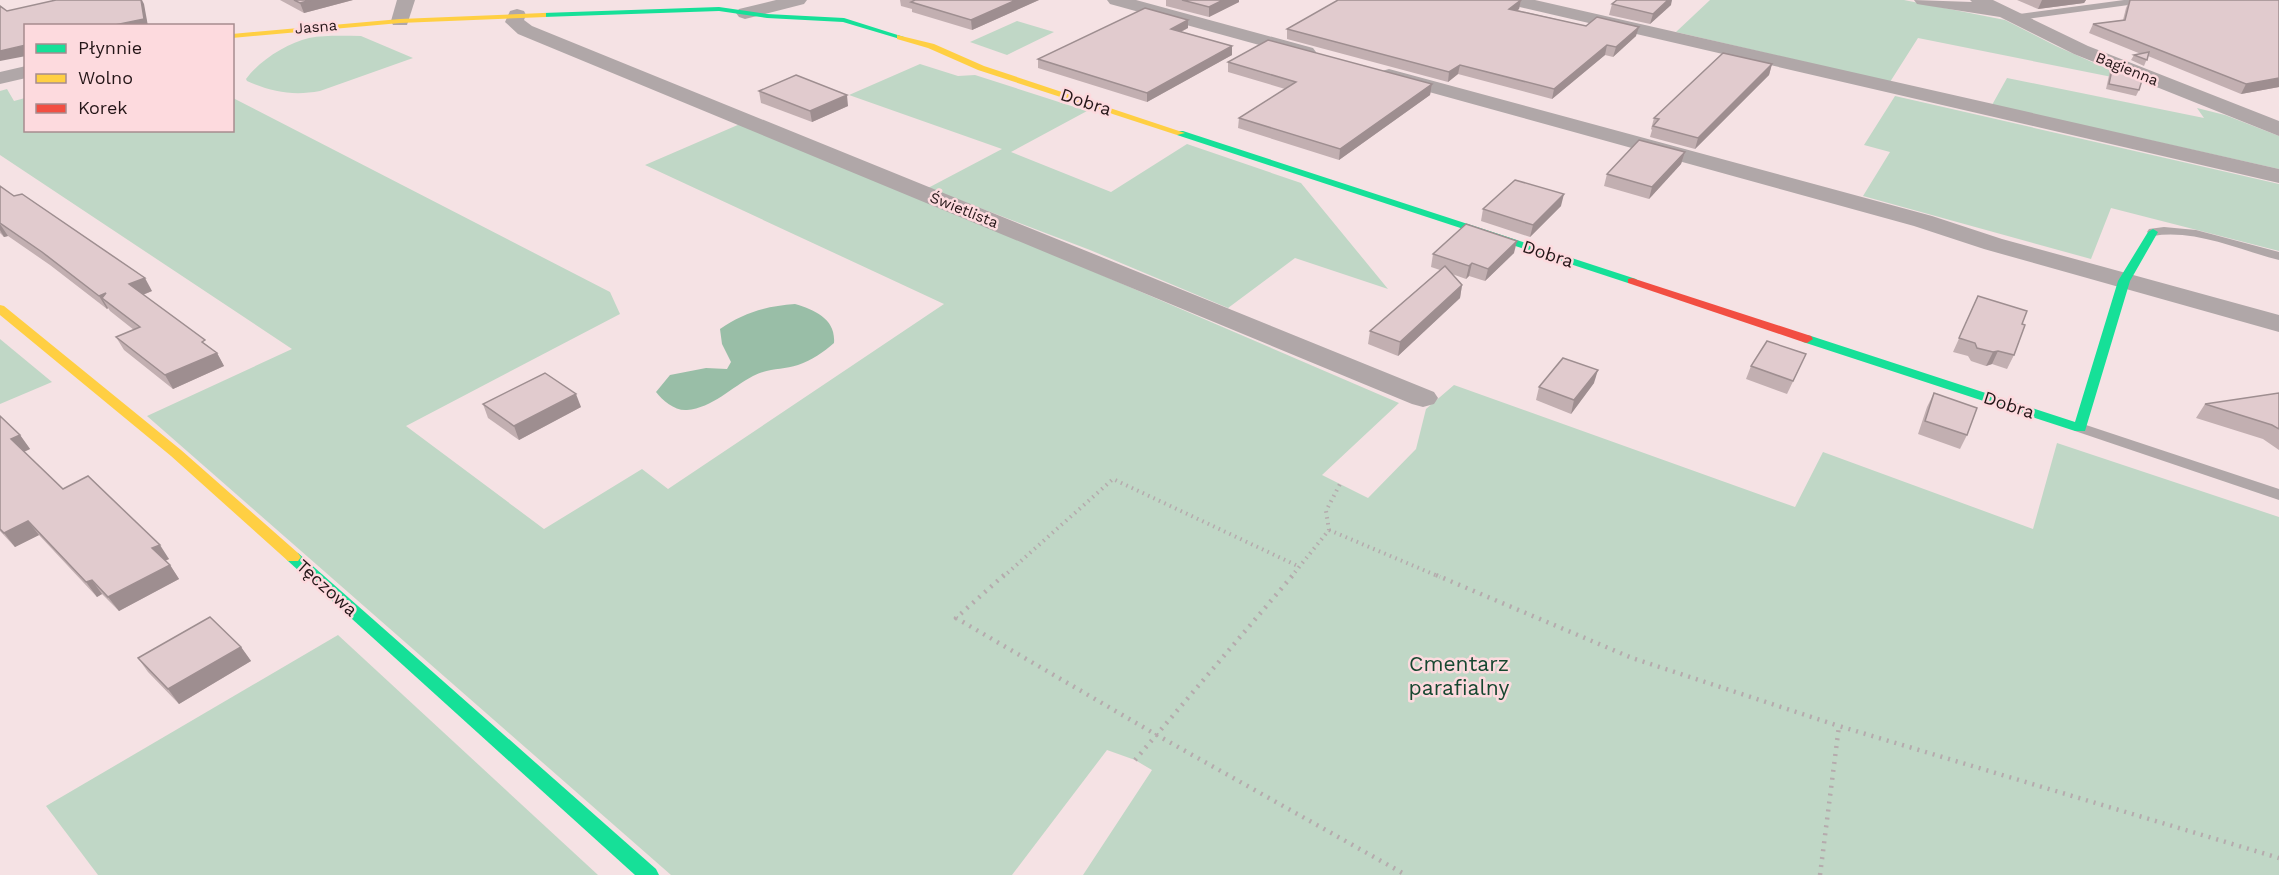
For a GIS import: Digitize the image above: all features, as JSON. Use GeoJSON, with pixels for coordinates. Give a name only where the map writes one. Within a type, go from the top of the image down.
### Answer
{"type":"FeatureCollection","features":[{"type":"Feature","properties":{"kind":"street"},"geometry":{"type":"LineString","coordinates":[[400,21],[406,0]]}},
{"type":"Feature","properties":{"kind":"street"},"geometry":{"type":"LineString","coordinates":[[745,14],[798,0]]}},
{"type":"Feature","properties":{"kind":"street"},"geometry":{"type":"LineString","coordinates":[[1116,0],[1324,57]]}},
{"type":"Feature","properties":{"kind":"street"},"geometry":{"type":"LineString","coordinates":[[1511,0],[2279,177]]}},
{"type":"Feature","properties":{"kind":"street"},"geometry":{"type":"LineString","coordinates":[[1923,0],[2006,15]]}},
{"type":"Feature","properties":{"kind":"street","name":"Bagienna"},"geometry":{"type":"LineString","coordinates":[[1979,0],[2006,15],[2119,66],[2277,127]]}},
{"type":"Feature","properties":{"kind":"street","name":"Jasna"},"geometry":{"type":"LineString","coordinates":[[234,36],[400,21],[517,15],[700,9],[745,14]]}},
{"type":"Feature","properties":{"kind":"street","name":"Dobra"},"geometry":{"type":"LineString","coordinates":[[745,14],[851,21],[931,46],[981,68],[2080,428]]}},
{"type":"Feature","properties":{"kind":"street","name":"Świetlista"},"geometry":{"type":"LineString","coordinates":[[517,15],[514,22],[525,30],[1423,398]]}},
{"type":"Feature","properties":{"kind":"street"},"geometry":{"type":"LineString","coordinates":[[1370,69],[1923,221],[2279,324]]}},
{"type":"Feature","properties":{"kind":"street"},"geometry":{"type":"LineString","coordinates":[[0,78],[24,72]]}},
{"type":"Feature","properties":{"kind":"street"},"geometry":{"type":"LineString","coordinates":[[2080,428],[2124,281],[2153,232]]}},
{"type":"Feature","properties":{"kind":"street","name":"Tęczowa"},"geometry":{"type":"LineString","coordinates":[[0,309],[176,453],[649,875]]}},
{"type":"Feature","properties":{"kind":"lane"},"geometry":{"type":"LineString","coordinates":[[2006,15],[2143,0]]}},
{"type":"Feature","properties":{"kind":"lane"},"geometry":{"type":"LineString","coordinates":[[2153,232],[2182,231],[2279,256]]}},
{"type":"Feature","properties":{"kind":"lane"},"geometry":{"type":"LineString","coordinates":[[2080,428],[2279,495]]}},
{"type":"Feature","properties":{"kind":"path"},"geometry":{"type":"LineString","coordinates":[[1300,567],[1113,479],[956,618],[1155,734],[1406,875]]}},
{"type":"Feature","properties":{"kind":"path"},"geometry":{"type":"LineString","coordinates":[[1340,484],[1323,519],[1329,530],[1632,658],[1839,726],[2279,858]]}},
{"type":"Feature","properties":{"kind":"path"},"geometry":{"type":"LineString","coordinates":[[1136,760],[1155,734],[1300,567],[1329,530]]}},
{"type":"Feature","properties":{"kind":"path"},"geometry":{"type":"LineString","coordinates":[[1820,875],[1839,726]]}},
{"type":"Feature","properties":{"kind":"green space"},"geometry":{"type":"Polygon","coordinates":[[[1710,0],[1904,0],[2005,20],[2056,46],[2137,82],[1918,38],[1890,82],[1676,32],[1710,0]]]}},
{"type":"Feature","properties":{"kind":"green space"},"geometry":{"type":"Polygon","coordinates":[[[1017,21],[1054,32],[1007,55],[970,42],[1017,21]]]}},
{"type":"Feature","properties":{"kind":"green space"},"geometry":{"type":"Polygon","coordinates":[[[321,36],[361,36],[413,58],[320,91],[292,93],[256,85],[246,79],[266,59],[301,40],[321,36]]]}},
{"type":"Feature","properties":{"kind":"green space"},"geometry":{"type":"Polygon","coordinates":[[[920,64],[958,76],[975,75],[1087,111],[1011,152],[1111,192],[1187,144],[1301,183],[1388,289],[1295,258],[1228,308],[1090,250],[928,188],[1002,149],[849,95],[920,64]]]}},
{"type":"Feature","properties":{"kind":"green space"},"geometry":{"type":"Polygon","coordinates":[[[2007,78],[2204,118],[2197,108],[2225,115],[2279,136],[2279,169],[1992,105],[2007,78]]]}},
{"type":"Feature","properties":{"kind":"green space","name":"Cmentarz parafialny"},"geometry":{"type":"Polygon","coordinates":[[[7,89],[14,101],[24,98],[24,132],[234,132],[234,99],[610,292],[620,314],[406,426],[544,529],[642,469],[668,489],[944,304],[645,165],[740,124],[1032,245],[1399,403],[1322,475],[1368,498],[1416,449],[1426,409],[1454,385],[1795,507],[1823,452],[2033,529],[2057,443],[2279,517],[2279,875],[1083,875],[1152,770],[1135,760],[1107,750],[1012,875],[671,875],[147,416],[292,349],[0,155],[0,91],[7,89]]]}},
{"type":"Feature","properties":{"kind":"green space"},"geometry":{"type":"Polygon","coordinates":[[[1895,96],[2279,184],[2279,251],[2111,208],[2091,259],[1863,196],[1890,152],[1864,145],[1895,96]]]}},
{"type":"Feature","properties":{"kind":"green space"},"geometry":{"type":"Polygon","coordinates":[[[0,339],[52,382],[0,404],[0,339]]]}},
{"type":"Feature","properties":{"kind":"green space"},"geometry":{"type":"Polygon","coordinates":[[[338,635],[598,875],[98,875],[46,806],[338,635]]]}},
{"type":"Feature","properties":{"kind":"shaded area"},"geometry":{"type":"Polygon","coordinates":[[[795,304],[810,309],[828,322],[834,335],[834,343],[826,350],[798,365],[759,373],[713,401],[696,408],[683,410],[674,407],[656,392],[670,375],[706,368],[727,369],[731,362],[722,344],[720,329],[729,323],[755,311],[795,304]]]}},
{"type":"Feature","properties":{"kind":"building"},"geometry":{"type":"Polygon","coordinates":[[[56,0],[141,0],[144,19],[120,24],[24,24],[24,45],[0,51],[0,6],[7,11],[56,0]]]}},
{"type":"Feature","properties":{"kind":"building"},"geometry":{"type":"Polygon","coordinates":[[[294,0],[311,0],[300,3],[294,0]]]}},
{"type":"Feature","properties":{"kind":"building"},"geometry":{"type":"Polygon","coordinates":[[[915,0],[1016,0],[971,20],[911,2],[915,0]]]}},
{"type":"Feature","properties":{"kind":"building"},"geometry":{"type":"Polygon","coordinates":[[[1182,0],[1223,0],[1209,7],[1182,0]]]}},
{"type":"Feature","properties":{"kind":"building"},"geometry":{"type":"Polygon","coordinates":[[[1338,0],[1521,0],[1509,9],[1586,26],[1597,17],[1639,27],[1616,47],[1607,45],[1554,89],[1460,65],[1449,72],[1287,29],[1338,0]]]}},
{"type":"Feature","properties":{"kind":"building"},"geometry":{"type":"Polygon","coordinates":[[[1617,0],[1668,0],[1653,14],[1612,4],[1617,0]]]}},
{"type":"Feature","properties":{"kind":"building"},"geometry":{"type":"Polygon","coordinates":[[[2130,0],[2279,0],[2279,78],[2246,84],[2093,24],[2125,20],[2130,0]]]}},
{"type":"Feature","properties":{"kind":"building"},"geometry":{"type":"Polygon","coordinates":[[[1145,8],[1188,20],[1171,29],[1232,46],[1147,93],[1038,59],[1145,8]]]}},
{"type":"Feature","properties":{"kind":"building"},"geometry":{"type":"Polygon","coordinates":[[[1268,40],[1432,84],[1340,149],[1239,118],[1296,82],[1228,62],[1268,40]]]}},
{"type":"Feature","properties":{"kind":"building"},"geometry":{"type":"Polygon","coordinates":[[[2149,52],[2147,60],[2134,55],[2149,52]]]}},
{"type":"Feature","properties":{"kind":"building"},"geometry":{"type":"Polygon","coordinates":[[[1723,53],[1772,64],[1698,138],[1653,126],[1659,119],[1654,118],[1723,53]]]}},
{"type":"Feature","properties":{"kind":"building"},"geometry":{"type":"Polygon","coordinates":[[[2113,65],[2143,77],[2139,90],[2109,84],[2113,65]]]}},
{"type":"Feature","properties":{"kind":"building"},"geometry":{"type":"Polygon","coordinates":[[[796,75],[847,95],[810,111],[759,91],[796,75]]]}},
{"type":"Feature","properties":{"kind":"building"},"geometry":{"type":"Polygon","coordinates":[[[1639,140],[1685,152],[1652,187],[1607,174],[1639,140]]]}},
{"type":"Feature","properties":{"kind":"building"},"geometry":{"type":"Polygon","coordinates":[[[1515,180],[1564,194],[1533,225],[1483,209],[1515,180]]]}},
{"type":"Feature","properties":{"kind":"building"},"geometry":{"type":"Polygon","coordinates":[[[0,186],[14,196],[22,194],[145,278],[129,284],[205,340],[202,342],[217,353],[165,375],[116,337],[140,327],[102,298],[106,293],[99,296],[0,223],[0,186]]]}},
{"type":"Feature","properties":{"kind":"building"},"geometry":{"type":"Polygon","coordinates":[[[1466,224],[1517,241],[1488,269],[1472,263],[1469,266],[1433,254],[1466,224]]]}},
{"type":"Feature","properties":{"kind":"building"},"geometry":{"type":"Polygon","coordinates":[[[1445,266],[1462,285],[1400,342],[1370,331],[1445,266]]]}},
{"type":"Feature","properties":{"kind":"building"},"geometry":{"type":"Polygon","coordinates":[[[1978,296],[2027,311],[2022,324],[2025,325],[2014,355],[1977,348],[1975,343],[1959,338],[1978,296]]]}},
{"type":"Feature","properties":{"kind":"building"},"geometry":{"type":"Polygon","coordinates":[[[1767,341],[1806,354],[1793,381],[1751,366],[1767,341]]]}},
{"type":"Feature","properties":{"kind":"building"},"geometry":{"type":"Polygon","coordinates":[[[1563,358],[1598,370],[1574,400],[1539,387],[1563,358]]]}},
{"type":"Feature","properties":{"kind":"building"},"geometry":{"type":"Polygon","coordinates":[[[545,373],[576,394],[514,426],[483,404],[545,373]]]}},
{"type":"Feature","properties":{"kind":"building"},"geometry":{"type":"Polygon","coordinates":[[[1934,393],[1977,408],[1967,435],[1925,421],[1934,393]]]}},
{"type":"Feature","properties":{"kind":"building"},"geometry":{"type":"Polygon","coordinates":[[[2279,393],[2279,429],[2205,404],[2279,393]]]}},
{"type":"Feature","properties":{"kind":"building"},"geometry":{"type":"Polygon","coordinates":[[[0,416],[20,435],[11,439],[63,489],[88,476],[160,545],[152,548],[170,565],[108,597],[92,580],[86,582],[28,521],[4,533],[0,529],[0,416]]]}},
{"type":"Feature","properties":{"kind":"building"},"geometry":{"type":"Polygon","coordinates":[[[210,617],[241,647],[168,689],[138,658],[210,617]]]}},
{"type":"Feature","properties":{"kind":"traffic: fast"},"geometry":{"type":"LineString","coordinates":[[543,15],[719,9],[767,16],[844,20],[900,37]]}},
{"type":"Feature","properties":{"kind":"traffic: fast"},"geometry":{"type":"LineString","coordinates":[[1180,133],[1632,281]]}},
{"type":"Feature","properties":{"kind":"traffic: fast"},"geometry":{"type":"LineString","coordinates":[[1807,339],[2080,428],[2124,281],[2153,232]]}},
{"type":"Feature","properties":{"kind":"traffic: fast"},"geometry":{"type":"LineString","coordinates":[[293,557],[649,875]]}},
{"type":"Feature","properties":{"kind":"traffic: slow"},"geometry":{"type":"LineString","coordinates":[[234,36],[400,21],[543,15]]}},
{"type":"Feature","properties":{"kind":"traffic: slow"},"geometry":{"type":"LineString","coordinates":[[900,37],[931,46],[981,68],[1180,133]]}},
{"type":"Feature","properties":{"kind":"traffic: slow"},"geometry":{"type":"LineString","coordinates":[[0,309],[176,453],[293,557]]}},
{"type":"Feature","properties":{"kind":"traffic: jam"},"geometry":{"type":"LineString","coordinates":[[1632,281],[1807,339]]}}]}
